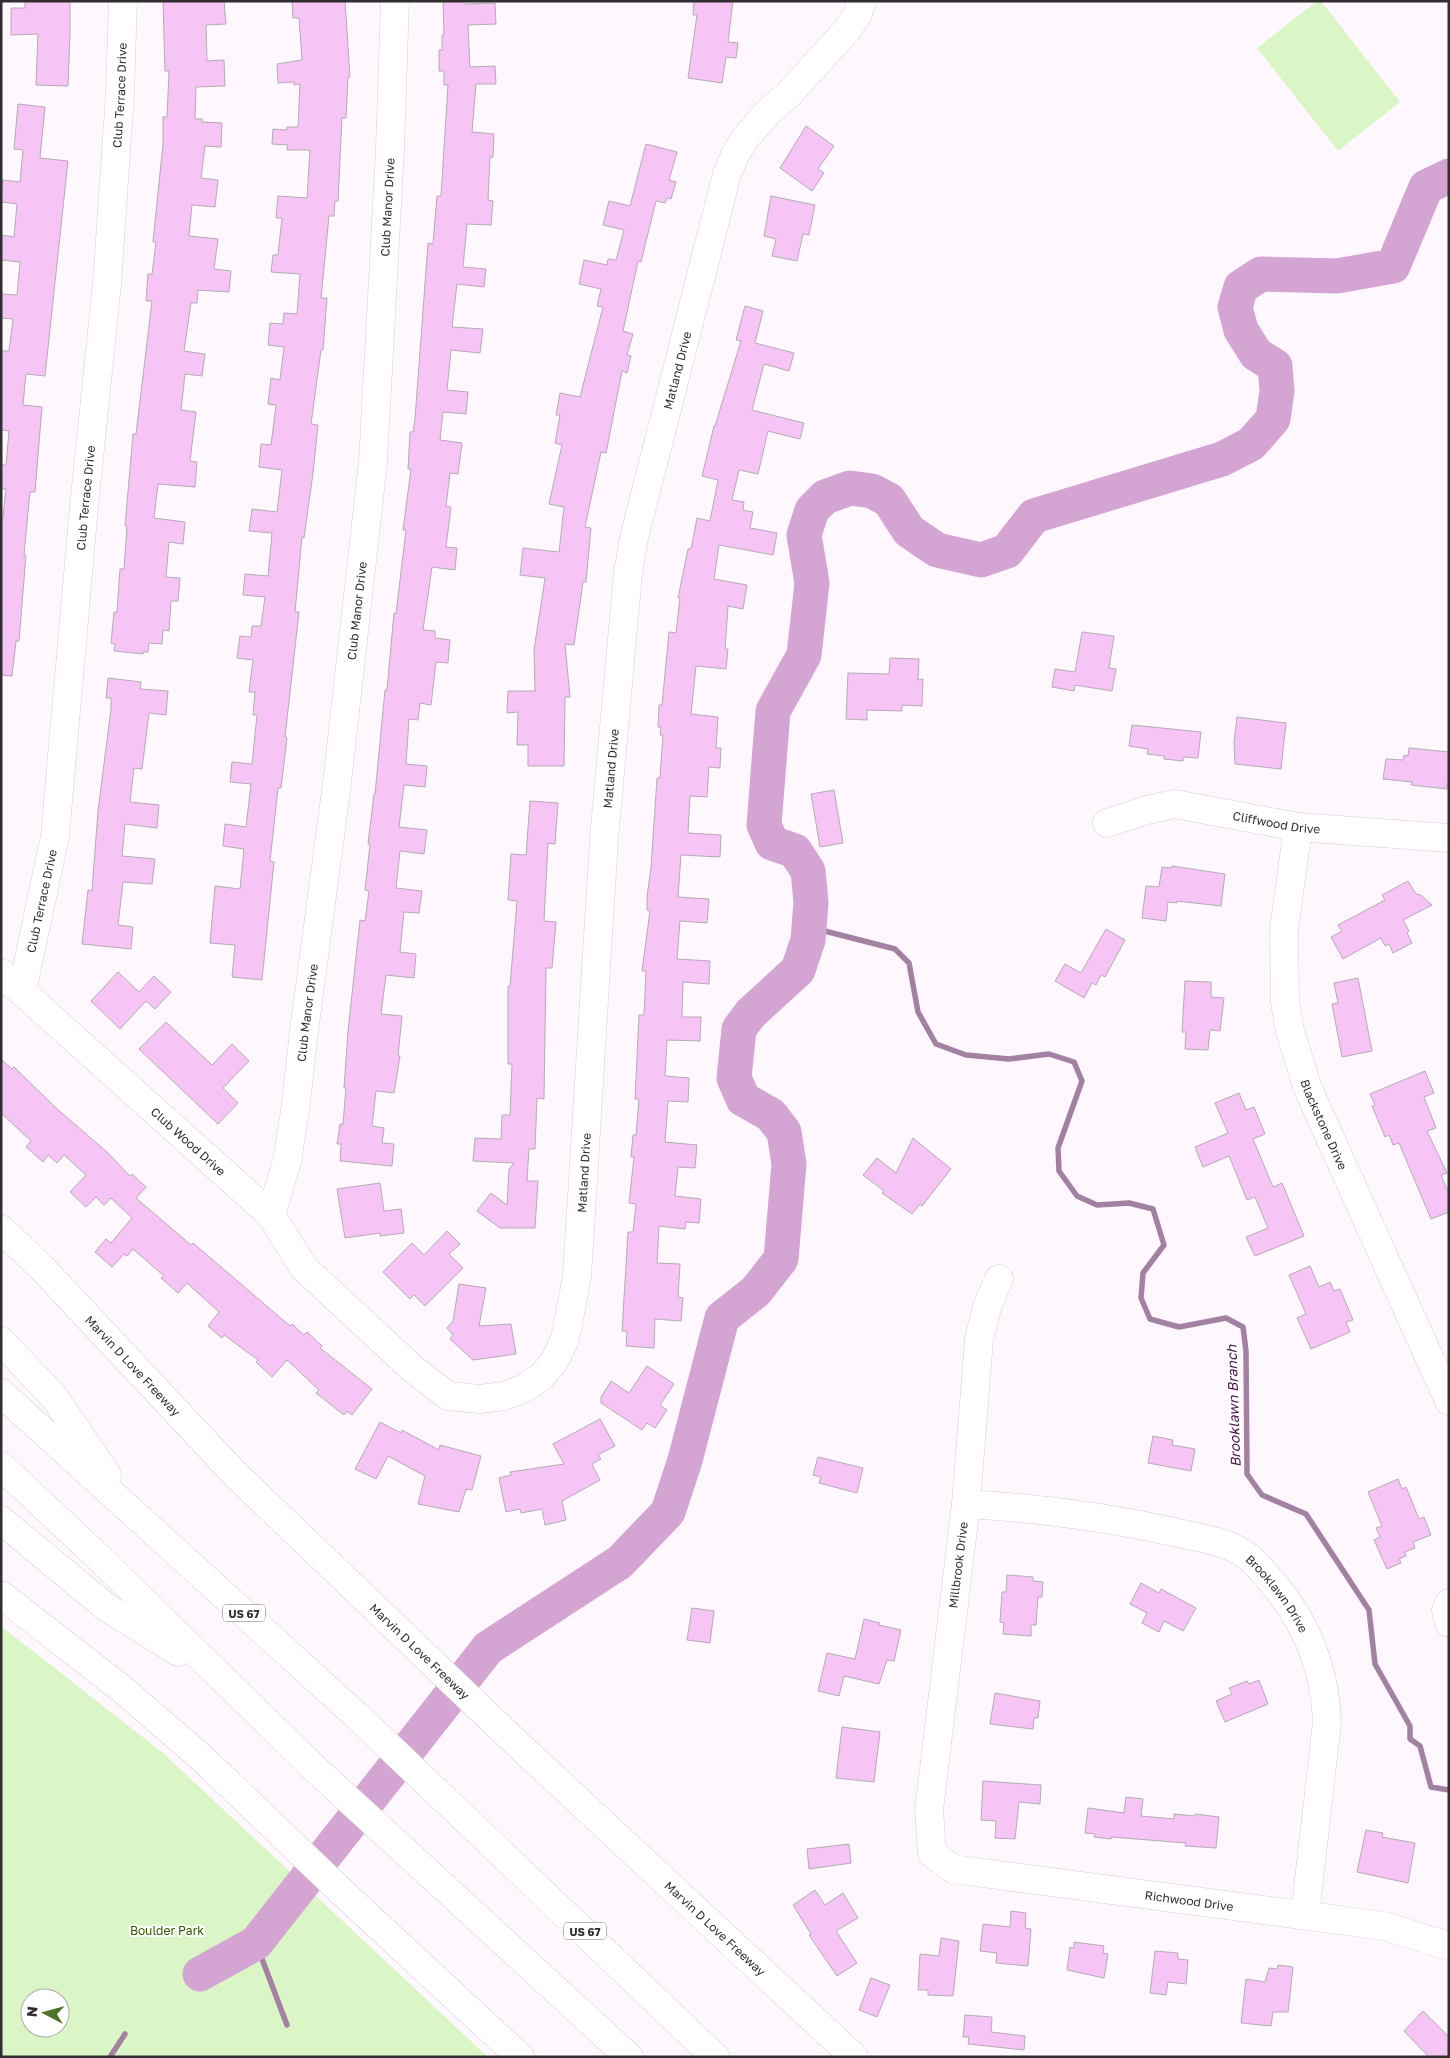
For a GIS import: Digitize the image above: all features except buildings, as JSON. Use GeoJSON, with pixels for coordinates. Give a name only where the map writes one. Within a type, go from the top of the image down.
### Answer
{"type":"FeatureCollection","features":[{"type":"Feature","properties":{"kind":"main road","name":"Club Terrace Drive"},"geometry":{"type":"LineString","coordinates":[[22,991],[55,836],[84,506],[107,284],[120,92],[123,1]]}},
{"type":"Feature","properties":{"kind":"main road","name":"Club Manor Drive"},"geometry":{"type":"LineString","coordinates":[[271,1215],[287,1161],[296,1111],[304,1031],[337,783],[373,462],[390,150],[395,1]]}},
{"type":"Feature","properties":{"kind":"main road","name":"Matland Drive"},"geometry":{"type":"LineString","coordinates":[[364,1322],[413,1369],[448,1396],[480,1399],[504,1396],[525,1388],[542,1376],[555,1360],[565,1339],[577,1277],[603,848],[628,573],[634,538],[727,174],[735,155],[769,111],[788,95],[848,29],[858,14],[862,1]]}},
{"type":"Feature","properties":{"kind":"main road","name":"Cliffwood Drive"},"geometry":{"type":"LineString","coordinates":[[1107,823],[1147,810],[1175,804],[1298,827],[1449,838]]}},
{"type":"Feature","properties":{"kind":"main road","name":"Blackstone Drive"},"geometry":{"type":"LineString","coordinates":[[1298,827],[1284,930],[1285,1002],[1292,1040],[1308,1089],[1449,1402]]}},
{"type":"Feature","properties":{"kind":"main road","name":"Club Wood Drive"},"geometry":{"type":"LineString","coordinates":[[1,972],[271,1215],[304,1268],[364,1322]]}},
{"type":"Feature","properties":{"kind":"main road","name":"Marvin D Love Freeway"},"geometry":{"type":"LineString","coordinates":[[1,1229],[42,1268],[235,1474],[510,1737],[854,2057]]}},
{"type":"Feature","properties":{"kind":"main road","name":"Millbrook Drive"},"geometry":{"type":"LineString","coordinates":[[932,1853],[929,1810],[966,1504],[979,1339],[988,1304],[999,1278]]}},
{"type":"Feature","properties":{"kind":"main road"},"geometry":{"type":"LineString","coordinates":[[1,1341],[55,1398],[131,1510]]}},
{"type":"Feature","properties":{"kind":"main road","name":"US 67"},"geometry":{"type":"LineString","coordinates":[[1,1393],[454,1806],[716,2057]]}},
{"type":"Feature","properties":{"kind":"main road"},"geometry":{"type":"LineString","coordinates":[[1,1466],[94,1553],[312,1766],[629,2057]]}},
{"type":"Feature","properties":{"kind":"main road","name":"Brooklawn Drive"},"geometry":{"type":"LineString","coordinates":[[966,1504],[1009,1506],[1138,1524],[1216,1542],[1232,1547],[1248,1556],[1283,1595],[1307,1634],[1315,1654],[1326,1695],[1327,1722],[1305,1915]]}},
{"type":"Feature","properties":{"kind":"main road"},"geometry":{"type":"LineString","coordinates":[[1,1520],[106,1607],[220,1678]]}},
{"type":"Feature","properties":{"kind":"main road"},"geometry":{"type":"LineString","coordinates":[[1,1595],[130,1696],[203,1759],[343,1893],[520,2057]]}},
{"type":"Feature","properties":{"kind":"main road"},"geometry":{"type":"LineString","coordinates":[[1449,1603],[1446,1610],[1449,1623]]}},
{"type":"Feature","properties":{"kind":"main road","name":"Richwood Drive"},"geometry":{"type":"LineString","coordinates":[[932,1853],[953,1869],[1384,1926],[1449,1946]]}},
{"type":"Feature","properties":{"kind":"green space"},"geometry":{"type":"Polygon","coordinates":[[[1317,1],[1321,1],[1400,102],[1338,151],[1257,48],[1317,1]]]}},
{"type":"Feature","properties":{"kind":"green space","name":"Boulder Park"},"geometry":{"type":"Polygon","coordinates":[[[1,1626],[163,1753],[488,2057],[1,2057],[1,1626]]]}},
{"type":"Feature","properties":{"kind":"waterway"},"geometry":{"type":"LineString","coordinates":[[200,1974],[256,1943],[488,1648],[620,1562],[668,1512],[685,1460],[722,1318],[756,1291],[781,1259],[789,1164],[784,1132],[771,1115],[743,1099],[734,1078],[739,1029],[751,1013],[798,970],[808,940],[811,902],[808,871],[795,851],[772,843],[764,825],[773,711],[804,655],[812,583],[804,535],[812,510],[825,497],[850,488],[872,491],[889,500],[909,531],[937,550],[981,560],[1007,551],[1034,516],[1222,459],[1251,444],[1273,419],[1277,391],[1275,366],[1256,354],[1241,330],[1235,307],[1241,287],[1261,274],[1337,276],[1393,266],[1426,187],[1449,176]]}},
{"type":"Feature","properties":{"kind":"waterway","name":"Brooklawn Branch"},"geometry":{"type":"LineString","coordinates":[[809,927],[895,949],[909,963],[918,1012],[936,1044],[966,1055],[1009,1059],[1049,1054],[1074,1062],[1082,1081],[1058,1148],[1059,1171],[1077,1196],[1097,1205],[1129,1203],[1153,1209],[1164,1245],[1143,1273],[1141,1298],[1150,1319],[1179,1327],[1226,1318],[1243,1327],[1246,1351],[1247,1474],[1262,1495],[1306,1514],[1369,1610],[1375,1664],[1410,1726],[1410,1739],[1420,1746],[1431,1787],[1449,1790]]}},
{"type":"Feature","properties":{"kind":"waterway"},"geometry":{"type":"LineString","coordinates":[[256,1943],[287,2025]]}},
{"type":"Feature","properties":{"kind":"waterway"},"geometry":{"type":"LineString","coordinates":[[110,2057],[125,2034]]}}]}
